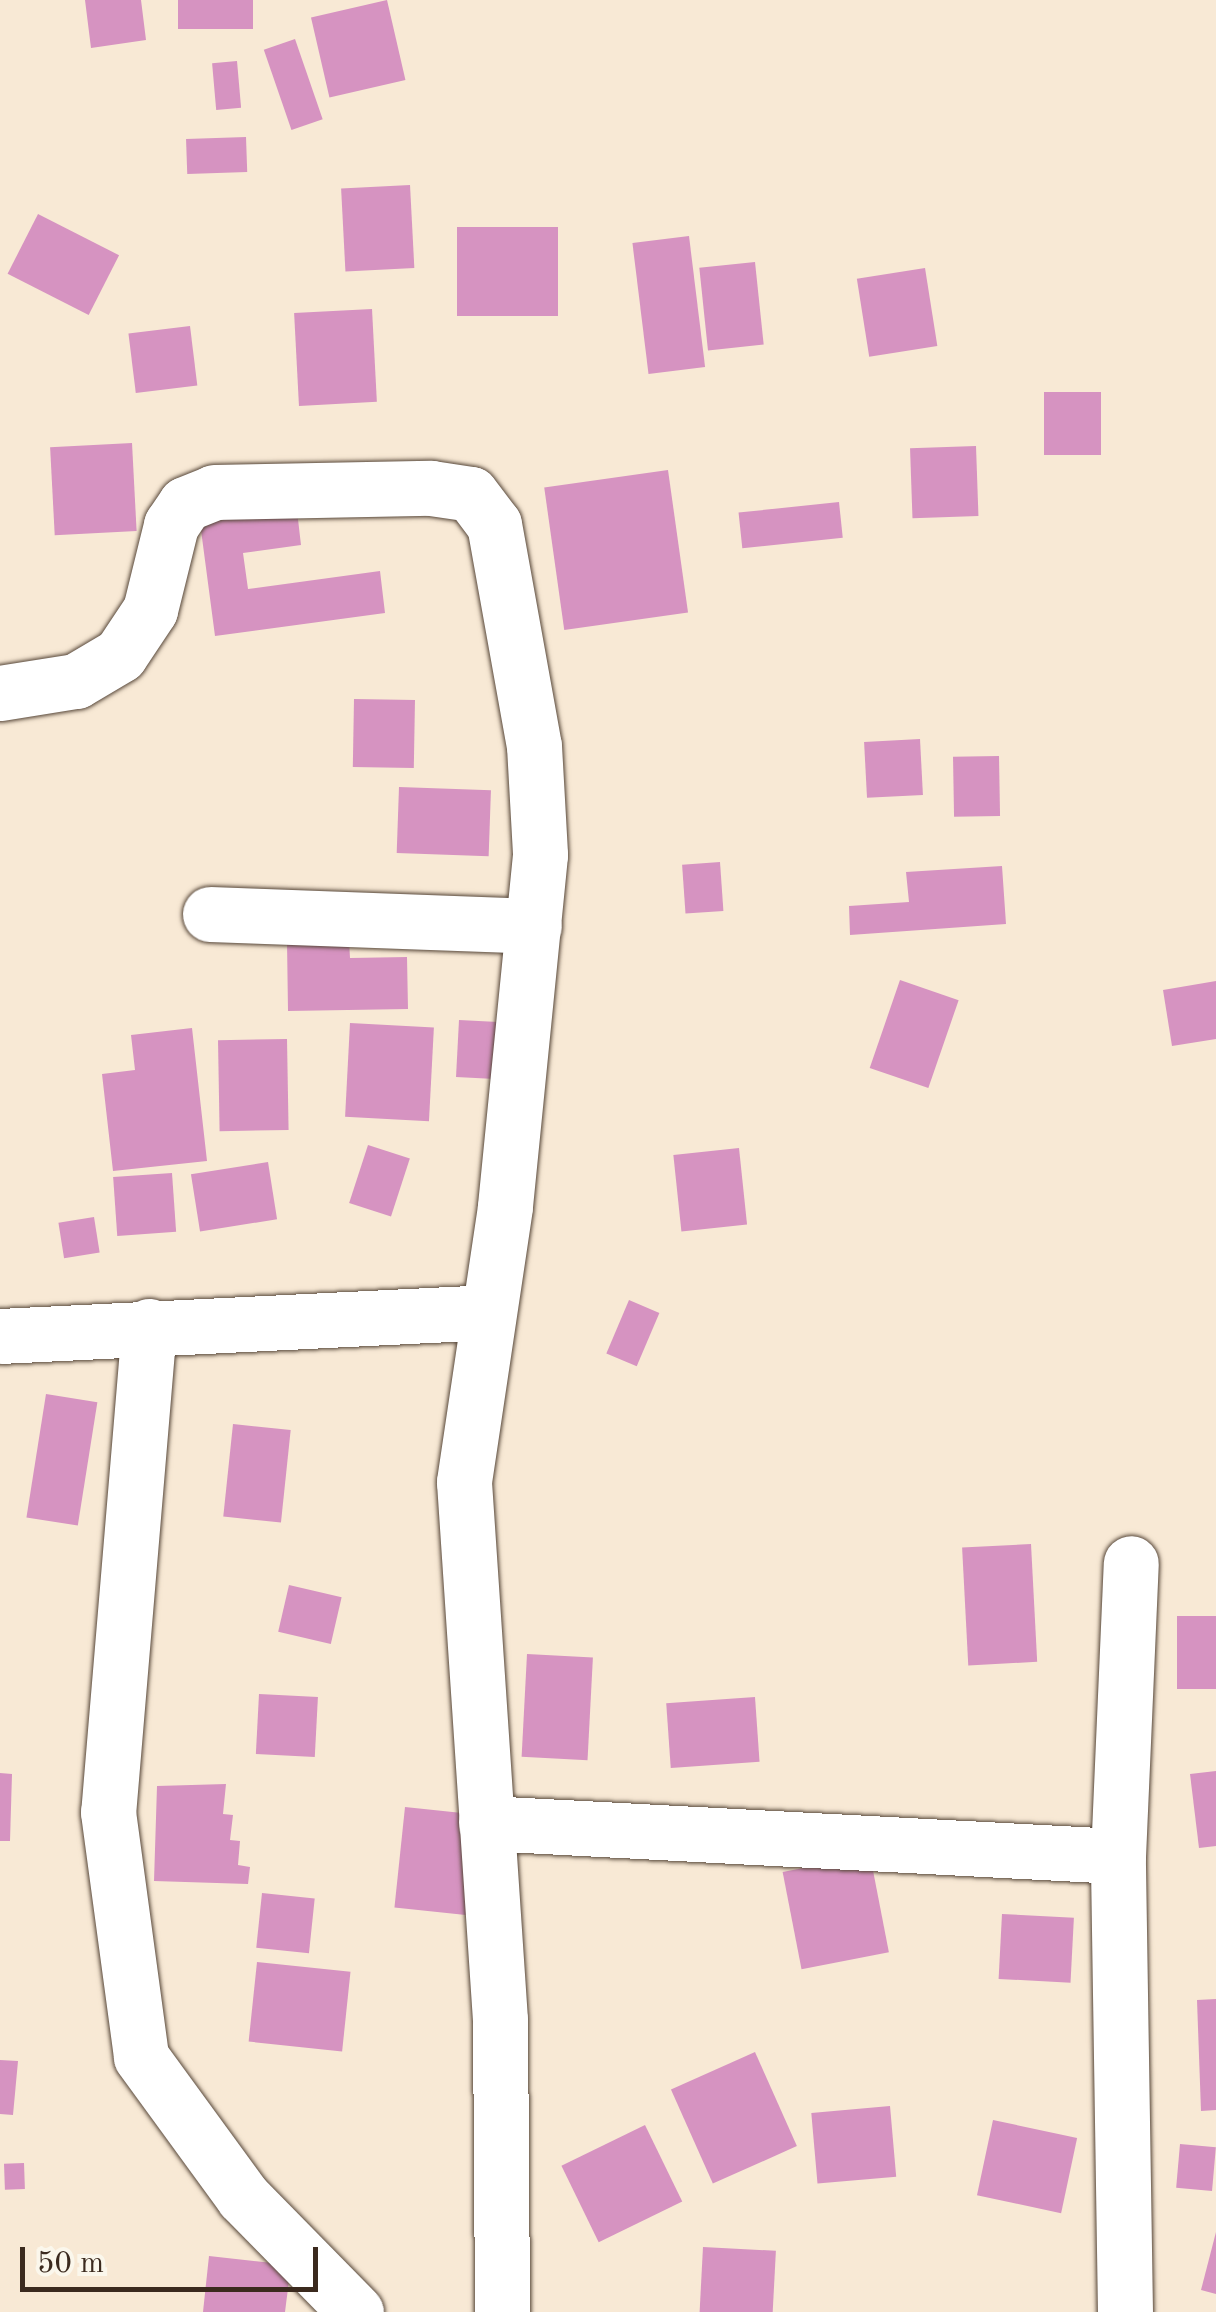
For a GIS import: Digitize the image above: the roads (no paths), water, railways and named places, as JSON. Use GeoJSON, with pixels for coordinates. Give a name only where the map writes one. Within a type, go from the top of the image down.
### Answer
{"type":"FeatureCollection","features":[{"type":"Feature","properties":{"kind":"street"},"geometry":{"type":"LineString","coordinates":[[0,693],[76,680],[120,656],[150,610],[171,525],[185,504],[214,492],[471,494],[494,524],[534,746],[534,926],[464,1482],[500,2020],[502,2312]]}},
{"type":"Feature","properties":{"kind":"street"},"geometry":{"type":"LineString","coordinates":[[210,914],[534,926]]}},
{"type":"Feature","properties":{"kind":"street"},"geometry":{"type":"LineString","coordinates":[[0,1336],[485,1312]]}},
{"type":"Feature","properties":{"kind":"street"},"geometry":{"type":"LineString","coordinates":[[149,1326],[108,1812],[141,2057],[242,2197],[356,2312]]}},
{"type":"Feature","properties":{"kind":"street"},"geometry":{"type":"LineString","coordinates":[[1125,2312],[1118,1856],[1130,1564]]}},
{"type":"Feature","properties":{"kind":"street"},"geometry":{"type":"LineString","coordinates":[[486,1823],[1118,1856]]}}]}
